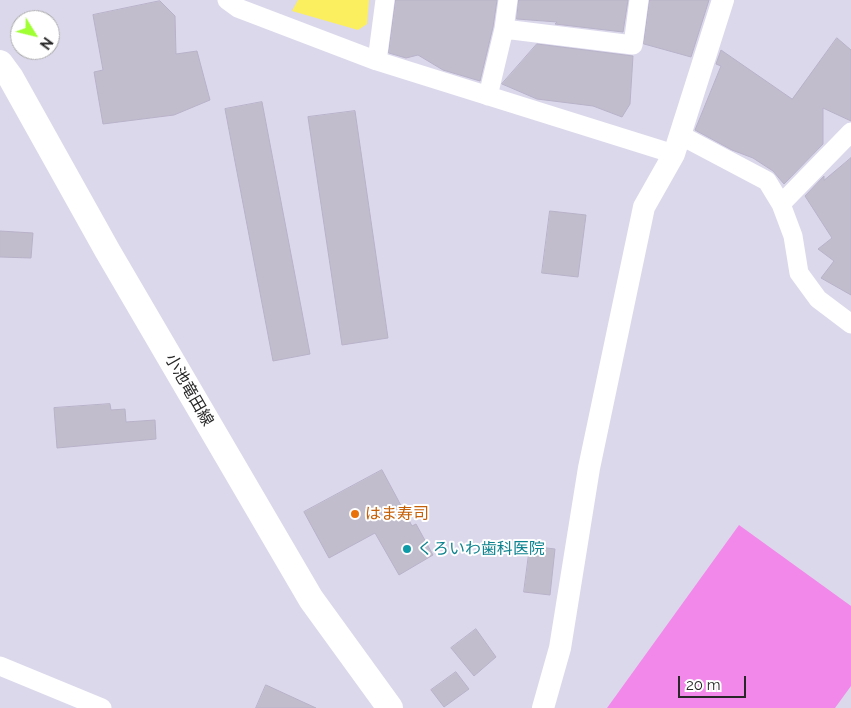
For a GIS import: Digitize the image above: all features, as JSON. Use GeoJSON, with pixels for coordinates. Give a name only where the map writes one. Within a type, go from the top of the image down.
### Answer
{"type":"FeatureCollection","features":[{"type":"Feature","properties":{"kind":"main road","name":"小池竜田線"},"geometry":{"type":"LineString","coordinates":[[0,63],[12,78],[107,250],[311,599],[390,708]]}},
{"type":"Feature","properties":{"kind":"street"},"geometry":{"type":"LineString","coordinates":[[227,0],[238,8],[376,61],[488,96],[677,144],[767,181],[781,204],[793,236],[799,273],[818,299],[851,324]]}},
{"type":"Feature","properties":{"kind":"street"},"geometry":{"type":"LineString","coordinates":[[376,61],[385,0]]}},
{"type":"Feature","properties":{"kind":"street"},"geometry":{"type":"LineString","coordinates":[[488,96],[504,29],[508,0]]}},
{"type":"Feature","properties":{"kind":"street"},"geometry":{"type":"LineString","coordinates":[[504,29],[633,45],[640,0]]}},
{"type":"Feature","properties":{"kind":"street"},"geometry":{"type":"LineString","coordinates":[[543,708],[560,648],[590,468],[644,207],[677,144],[723,0]]}},
{"type":"Feature","properties":{"kind":"street"},"geometry":{"type":"LineString","coordinates":[[781,204],[851,132]]}},
{"type":"Feature","properties":{"kind":"street"},"geometry":{"type":"LineString","coordinates":[[0,666],[102,708]]}},
{"type":"Feature","properties":{"kind":"shaded area"},"geometry":{"type":"Polygon","coordinates":[[[298,0],[369,0],[367,24],[358,30],[292,11],[298,0]]]}},
{"type":"Feature","properties":{"kind":"shaded area"},"geometry":{"type":"Polygon","coordinates":[[[739,525],[851,606],[851,686],[835,708],[607,708],[739,525]]]}},
{"type":"Feature","properties":{"kind":"building"},"geometry":{"type":"Polygon","coordinates":[[[396,0],[497,0],[493,27],[480,81],[443,70],[418,55],[406,58],[389,53],[396,0]]]}},
{"type":"Feature","properties":{"kind":"building"},"geometry":{"type":"Polygon","coordinates":[[[519,0],[628,0],[623,32],[555,24],[557,22],[517,19],[519,0]]]}},
{"type":"Feature","properties":{"kind":"building"},"geometry":{"type":"Polygon","coordinates":[[[650,0],[709,0],[691,57],[644,44],[650,0]]]}},
{"type":"Feature","properties":{"kind":"building"},"geometry":{"type":"Polygon","coordinates":[[[160,1],[175,16],[176,54],[197,51],[210,100],[174,115],[103,124],[94,72],[103,70],[93,15],[160,1]]]}},
{"type":"Feature","properties":{"kind":"building"},"geometry":{"type":"Polygon","coordinates":[[[837,38],[851,50],[851,121],[823,108],[823,144],[784,184],[773,171],[753,158],[732,150],[695,130],[721,66],[716,64],[721,50],[792,99],[837,38]]]}},
{"type":"Feature","properties":{"kind":"building"},"geometry":{"type":"Polygon","coordinates":[[[537,44],[633,56],[630,104],[622,117],[593,106],[537,99],[502,84],[537,44]]]}},
{"type":"Feature","properties":{"kind":"building"},"geometry":{"type":"Polygon","coordinates":[[[262,102],[310,354],[273,361],[225,109],[262,102]]]}},
{"type":"Feature","properties":{"kind":"building"},"geometry":{"type":"Polygon","coordinates":[[[355,111],[388,338],[342,345],[308,117],[355,111]]]}},
{"type":"Feature","properties":{"kind":"building"},"geometry":{"type":"Polygon","coordinates":[[[851,158],[851,295],[821,278],[834,261],[818,249],[832,238],[805,196],[824,176],[824,180],[851,158]]]}},
{"type":"Feature","properties":{"kind":"building"},"geometry":{"type":"Polygon","coordinates":[[[550,211],[586,215],[578,277],[542,273],[550,211]]]}},
{"type":"Feature","properties":{"kind":"building"},"geometry":{"type":"Polygon","coordinates":[[[0,231],[33,233],[31,258],[0,257],[0,231]]]}},
{"type":"Feature","properties":{"kind":"building"},"geometry":{"type":"Polygon","coordinates":[[[110,404],[111,410],[125,409],[126,422],[155,420],[156,439],[57,448],[54,408],[110,404]]]}},
{"type":"Feature","properties":{"kind":"building","name":"はま寿司"},"geometry":{"type":"Polygon","coordinates":[[[382,470],[412,526],[416,524],[433,555],[399,575],[375,533],[329,558],[304,512],[382,470]]]}},
{"type":"Feature","properties":{"kind":"building"},"geometry":{"type":"Polygon","coordinates":[[[530,546],[555,549],[550,595],[524,592],[530,546]]]}},
{"type":"Feature","properties":{"kind":"building"},"geometry":{"type":"Polygon","coordinates":[[[476,629],[496,657],[474,676],[451,648],[476,629]]]}},
{"type":"Feature","properties":{"kind":"building"},"geometry":{"type":"Polygon","coordinates":[[[456,672],[469,689],[444,707],[431,690],[456,672]]]}},
{"type":"Feature","properties":{"kind":"building"},"geometry":{"type":"Polygon","coordinates":[[[266,685],[316,708],[256,708],[266,685]]]}},
{"type":"Feature","properties":{"kind":"place","name":"はま寿司"},"geometry":{"type":"Point","coordinates":[355,514]}},
{"type":"Feature","properties":{"kind":"place","name":"くろいわ歯科医院"},"geometry":{"type":"Point","coordinates":[407,549]}}]}
